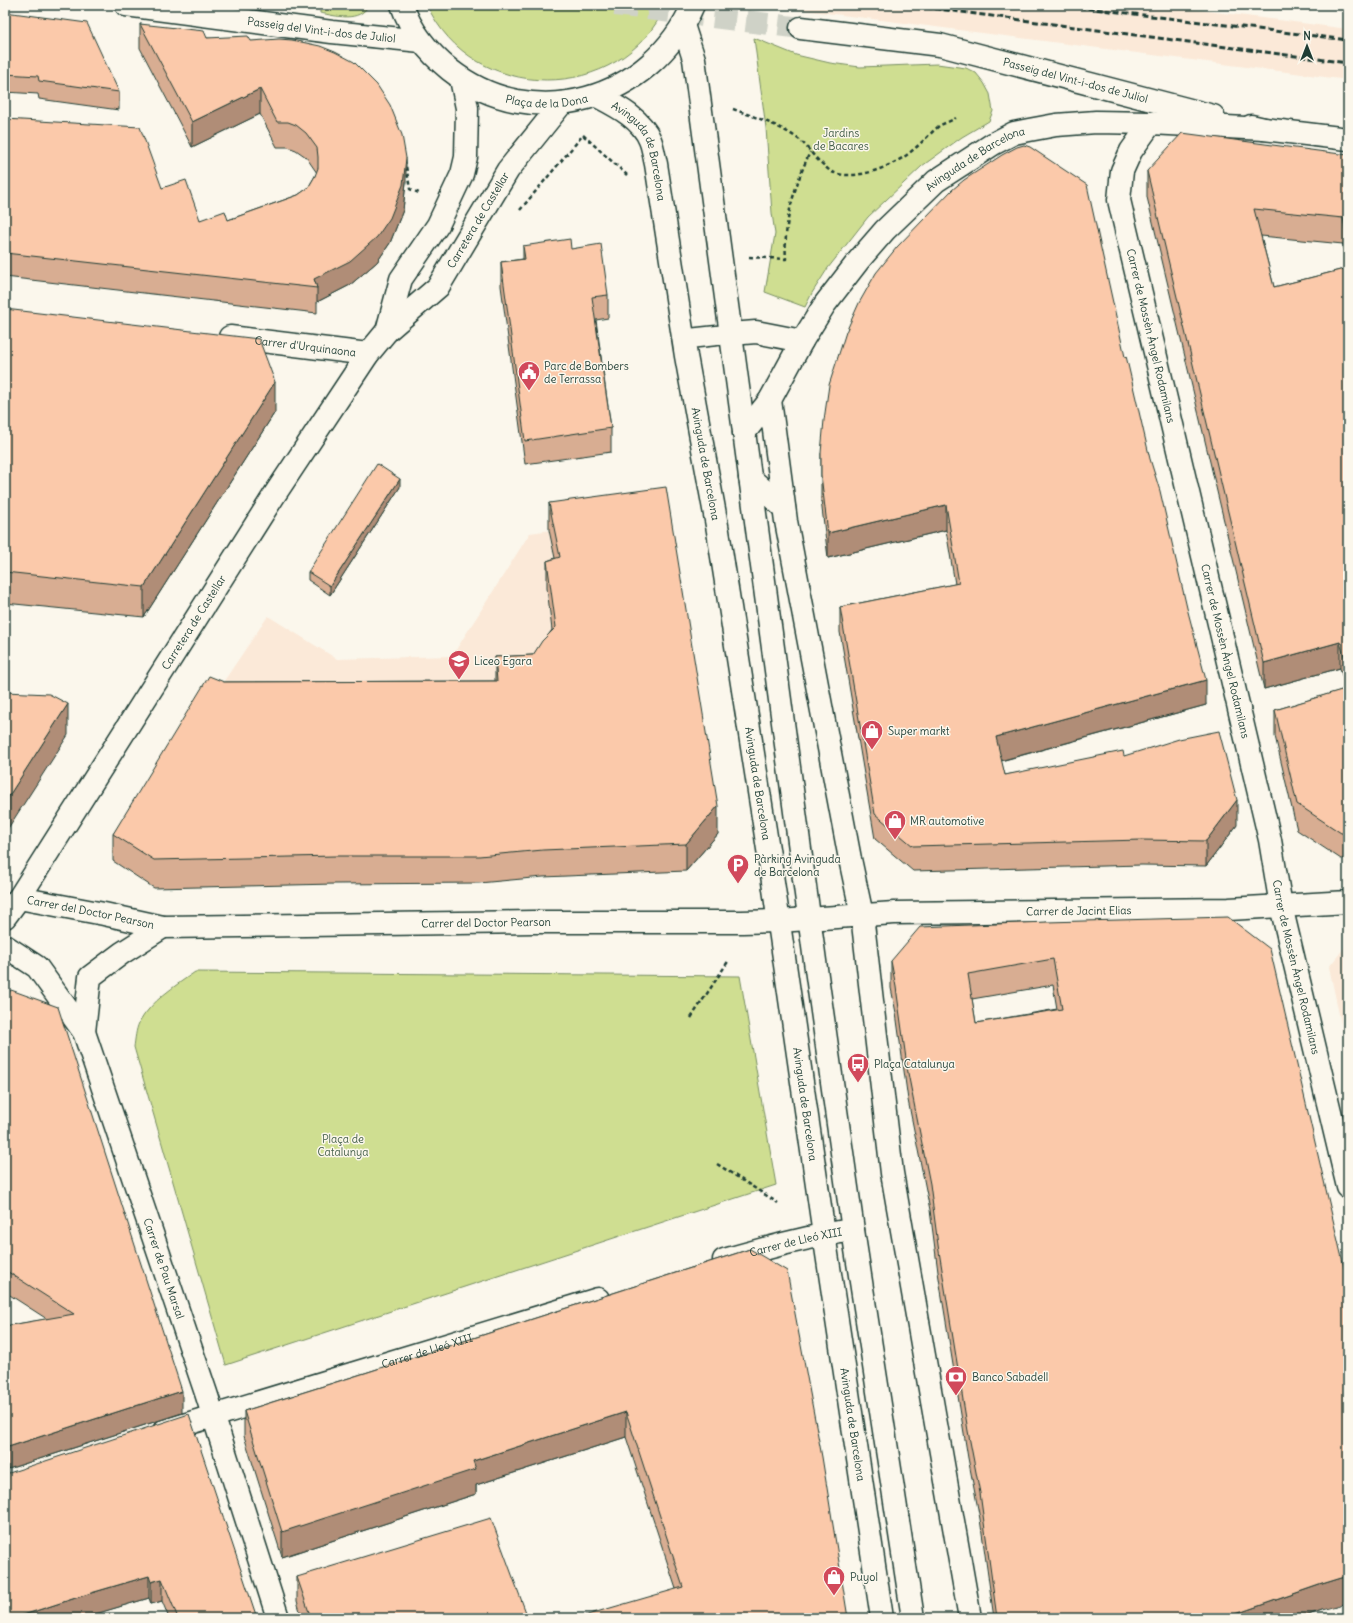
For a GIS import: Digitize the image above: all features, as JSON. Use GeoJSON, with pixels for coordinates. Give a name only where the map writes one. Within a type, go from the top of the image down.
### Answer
{"type":"FeatureCollection","features":[{"type":"Feature","properties":{"kind":"street","name":"Passeig del Vint-i-dos de Juliol"},"geometry":{"type":"LineString","coordinates":[[126,5],[332,32],[421,41]]}},
{"type":"Feature","properties":{"kind":"street","name":"Plaça de la Dona"},"geometry":{"type":"LineString","coordinates":[[402,5],[405,14],[421,41],[440,62],[461,79],[500,97],[520,102],[541,104],[562,103],[596,96],[623,84],[646,68],[667,48],[683,25],[693,5]]}},
{"type":"Feature","properties":{"kind":"street"},"geometry":{"type":"LineString","coordinates":[[683,25],[694,59],[853,1230],[913,1618]]}},
{"type":"Feature","properties":{"kind":"street","name":"Passeig del Vint-i-dos de Juliol"},"geometry":{"type":"LineString","coordinates":[[801,28],[940,45],[1264,129],[1348,139]]}},
{"type":"Feature","properties":{"kind":"street","name":"Carretera de Castellar"},"geometry":{"type":"LineString","coordinates":[[387,331],[401,279],[438,225],[462,174],[466,157],[467,108],[461,79]]}},
{"type":"Feature","properties":{"kind":"street","name":"Avinguda de Barcelona"},"geometry":{"type":"LineString","coordinates":[[596,96],[620,108],[633,118],[649,138],[656,164],[684,339],[718,531],[779,921],[824,1234],[882,1618]]}},
{"type":"Feature","properties":{"kind":"street","name":"Carretera de Castellar"},"geometry":{"type":"LineString","coordinates":[[5,918],[275,494],[368,354],[387,331],[438,287],[508,170],[562,103]]}},
{"type":"Feature","properties":{"kind":"street","name":"Avinguda de Barcelona"},"geometry":{"type":"LineString","coordinates":[[744,433],[770,400],[802,341],[825,304],[859,260],[885,230],[936,181],[993,144],[1014,133],[1056,124],[1096,122],[1151,123],[1264,129]]}},
{"type":"Feature","properties":{"kind":"street","name":"Carrer de Mossèn Àngel Rodamilans"},"geometry":{"type":"LineString","coordinates":[[1151,123],[1132,151],[1122,171],[1119,200],[1270,840],[1281,906],[1348,1187]]}},
{"type":"Feature","properties":{"kind":"street"},"geometry":{"type":"LineString","coordinates":[[731,334],[756,332],[802,341]]}},
{"type":"Feature","properties":{"kind":"street","name":"Carrer d'Urquinaona"},"geometry":{"type":"LineString","coordinates":[[210,335],[368,354]]}},
{"type":"Feature","properties":{"kind":"street"},"geometry":{"type":"LineString","coordinates":[[770,400],[784,508],[850,859],[862,915],[892,1173],[970,1618]]}},
{"type":"Feature","properties":{"kind":"street"},"geometry":{"type":"LineString","coordinates":[[750,478],[784,508]]}},
{"type":"Feature","properties":{"kind":"street","name":"Carrer del Doctor Pearson"},"geometry":{"type":"LineString","coordinates":[[19,898],[163,927],[533,922],[779,921],[810,919]]}},
{"type":"Feature","properties":{"kind":"street","name":"Carrer de Jacint Elias"},"geometry":{"type":"LineString","coordinates":[[810,919],[894,913],[1229,909],[1348,902]]}},
{"type":"Feature","properties":{"kind":"street","name":"Carrer del Doctor Pearson"},"geometry":{"type":"LineString","coordinates":[[84,1032],[90,977],[122,953],[163,927]]}},
{"type":"Feature","properties":{"kind":"street","name":"Carrer de Pau Marsal"},"geometry":{"type":"LineString","coordinates":[[5,946],[37,967],[84,1032],[213,1416],[278,1618]]}},
{"type":"Feature","properties":{"kind":"street","name":"Carrer de Lleó XIII"},"geometry":{"type":"LineString","coordinates":[[702,1267],[779,1244],[824,1234],[853,1230]]}},
{"type":"Feature","properties":{"kind":"street","name":"Carrer de Lleó XIII"},"geometry":{"type":"LineString","coordinates":[[146,1437],[618,1293]]}},
{"type":"Feature","properties":{"kind":"lane"},"geometry":{"type":"LineString","coordinates":[[684,339],[731,334]]}},
{"type":"Feature","properties":{"kind":"path"},"geometry":{"type":"LineString","coordinates":[[733,110],[765,120],[784,130],[798,139],[831,171],[841,174],[857,175],[897,161],[916,149],[940,125],[956,118]]}},
{"type":"Feature","properties":{"kind":"path"},"geometry":{"type":"LineString","coordinates":[[745,257],[786,259],[785,250],[789,212],[802,169],[810,152]]}},
{"type":"Feature","properties":{"kind":"path"},"geometry":{"type":"LineString","coordinates":[[691,1018],[729,960]]}},
{"type":"Feature","properties":{"kind":"path"},"geometry":{"type":"LineString","coordinates":[[717,1164],[778,1203]]}},
{"type":"Feature","properties":{"kind":"shaded area"},"geometry":{"type":"Polygon","coordinates":[[[764,5],[1161,5],[1348,29],[1348,80],[764,5]]]}},
{"type":"Feature","properties":{"kind":"shaded area","name":"Liceo Egara"},"geometry":{"type":"Polygon","coordinates":[[[666,514],[718,834],[686,871],[617,875],[588,708],[209,703],[268,616],[337,659],[452,656],[530,533],[666,514]]]}},
{"type":"Feature","properties":{"kind":"shaded area"},"geometry":{"type":"Polygon","coordinates":[[[1348,943],[1348,1056],[1329,967],[1348,943]]]}},
{"type":"Feature","properties":{"kind":"green space"},"geometry":{"type":"Polygon","coordinates":[[[320,5],[369,5],[365,11],[359,14],[340,17],[320,13],[320,5]]]}},
{"type":"Feature","properties":{"kind":"green space"},"geometry":{"type":"Polygon","coordinates":[[[427,5],[666,5],[645,38],[616,62],[582,75],[546,80],[511,75],[477,61],[448,38],[427,5]]]}},
{"type":"Feature","properties":{"kind":"green space","name":"Jardins de Bacares"},"geometry":{"type":"Polygon","coordinates":[[[754,38],[796,55],[830,63],[860,67],[937,64],[966,68],[976,73],[990,94],[993,111],[989,121],[962,137],[922,166],[868,217],[828,268],[805,307],[765,292],[775,234],[772,213],[766,128],[754,38]]]}},
{"type":"Feature","properties":{"kind":"green space","name":"Plaça de Catalunya"},"geometry":{"type":"Polygon","coordinates":[[[195,972],[740,976],[776,1185],[226,1365],[134,1047],[138,1025],[144,1015],[164,994],[195,972]]]}},
{"type":"Feature","properties":{"kind":"building"},"geometry":{"type":"Polygon","coordinates":[[[5,12],[87,23],[119,92],[39,81],[38,76],[5,74],[5,12]]]}},
{"type":"Feature","properties":{"kind":"building"},"geometry":{"type":"Polygon","coordinates":[[[140,24],[204,31],[207,38],[248,36],[251,41],[279,39],[292,40],[320,46],[354,62],[377,85],[390,105],[402,135],[406,158],[403,185],[390,218],[377,237],[350,261],[314,279],[317,288],[5,253],[5,119],[140,127],[162,188],[186,180],[200,220],[225,211],[228,220],[298,195],[308,188],[318,168],[318,157],[317,148],[306,133],[296,125],[288,122],[277,122],[260,89],[192,122],[140,24]]]}},
{"type":"Feature","properties":{"kind":"building"},"geometry":{"type":"Polygon","coordinates":[[[1182,133],[1348,155],[1348,243],[1343,218],[1254,209],[1274,287],[1348,268],[1348,670],[1340,642],[1264,663],[1147,171],[1182,133]]]}},
{"type":"Feature","properties":{"kind":"building"},"geometry":{"type":"Polygon","coordinates":[[[1024,145],[1030,147],[1087,185],[1125,357],[1126,356],[1150,459],[1160,491],[1187,608],[1206,680],[996,737],[1005,775],[1123,751],[1124,756],[1179,739],[1219,731],[1237,800],[1206,841],[1142,840],[913,846],[875,814],[840,607],[959,583],[946,505],[828,533],[821,475],[821,453],[829,385],[846,332],[859,303],[876,273],[897,247],[952,190],[964,180],[1002,155],[1024,145]]]}},
{"type":"Feature","properties":{"kind":"building"},"geometry":{"type":"Polygon","coordinates":[[[570,239],[571,249],[601,244],[608,295],[592,297],[611,428],[525,441],[501,262],[525,259],[523,246],[570,239]]]}},
{"type":"Feature","properties":{"kind":"building"},"geometry":{"type":"Polygon","coordinates":[[[5,309],[259,339],[275,382],[144,587],[5,572],[5,309]]]}},
{"type":"Feature","properties":{"kind":"building"},"geometry":{"type":"Polygon","coordinates":[[[377,464],[400,479],[330,586],[308,572],[377,464]]]}},
{"type":"Feature","properties":{"kind":"building"},"geometry":{"type":"Polygon","coordinates":[[[666,487],[718,806],[686,844],[543,850],[479,856],[335,856],[154,860],[113,834],[209,676],[224,682],[497,681],[495,657],[533,655],[542,641],[556,627],[547,561],[560,557],[549,503],[666,487]]]}},
{"type":"Feature","properties":{"kind":"building"},"geometry":{"type":"Polygon","coordinates":[[[1348,688],[1348,833],[1341,833],[1297,804],[1275,710],[1348,688]]]}},
{"type":"Feature","properties":{"kind":"building"},"geometry":{"type":"Polygon","coordinates":[[[5,692],[49,694],[68,704],[5,802],[5,692]]]}},
{"type":"Feature","properties":{"kind":"building"},"geometry":{"type":"Polygon","coordinates":[[[1228,917],[1270,949],[1348,1284],[1348,1576],[1227,1617],[1228,1618],[997,1618],[980,1493],[968,1431],[938,1245],[930,1184],[908,1073],[891,961],[920,927],[1228,917]],[[1053,959],[968,974],[976,1023],[1062,1009],[1053,959]]]}},
{"type":"Feature","properties":{"kind":"building"},"geometry":{"type":"Polygon","coordinates":[[[11,990],[58,1007],[182,1391],[5,1448],[5,1326],[74,1314],[5,1270],[5,998],[11,990]]]}},
{"type":"Feature","properties":{"kind":"building"},"geometry":{"type":"Polygon","coordinates":[[[750,1249],[787,1271],[822,1457],[848,1618],[578,1618],[683,1587],[626,1412],[473,1461],[476,1469],[282,1532],[244,1411],[750,1249]]]}},
{"type":"Feature","properties":{"kind":"building"},"geometry":{"type":"Polygon","coordinates":[[[189,1414],[257,1618],[178,1618],[162,1579],[151,1582],[149,1576],[14,1618],[5,1618],[5,1473],[9,1473],[189,1414]]]}},
{"type":"Feature","properties":{"kind":"building"},"geometry":{"type":"Polygon","coordinates":[[[491,1518],[528,1618],[311,1618],[297,1577],[491,1518]]]}},
{"type":"Feature","properties":{"kind":"tunnel"},"geometry":{"type":"LineString","coordinates":[[615,5],[801,28]]}},
{"type":"Feature","properties":{"kind":"railway"},"geometry":{"type":"LineString","coordinates":[[908,5],[1348,63]]}},
{"type":"Feature","properties":{"kind":"railway"},"geometry":{"type":"LineString","coordinates":[[1061,5],[1348,40]]}},
{"type":"Feature","properties":{"kind":"place","name":"Parc de Bombers de Terrassa"},"geometry":{"type":"Point","coordinates":[529,392]}},
{"type":"Feature","properties":{"kind":"place","name":"Liceo Egara"},"geometry":{"type":"Point","coordinates":[459,680]}},
{"type":"Feature","properties":{"kind":"place","name":"Super markt"},"geometry":{"type":"Point","coordinates":[872,750]}},
{"type":"Feature","properties":{"kind":"place","name":"MR automotive"},"geometry":{"type":"Point","coordinates":[895,840]}},
{"type":"Feature","properties":{"kind":"place","name":"Pàrking Avinguda de Barcelona"},"geometry":{"type":"Point","coordinates":[738,884]}},
{"type":"Feature","properties":{"kind":"place","name":"Plaça Catalunya"},"geometry":{"type":"Point","coordinates":[858,1084]}},
{"type":"Feature","properties":{"kind":"place","name":"Banco Sabadell"},"geometry":{"type":"Point","coordinates":[956,1396]}},
{"type":"Feature","properties":{"kind":"place","name":"Puyol"},"geometry":{"type":"Point","coordinates":[834,1596]}}]}
